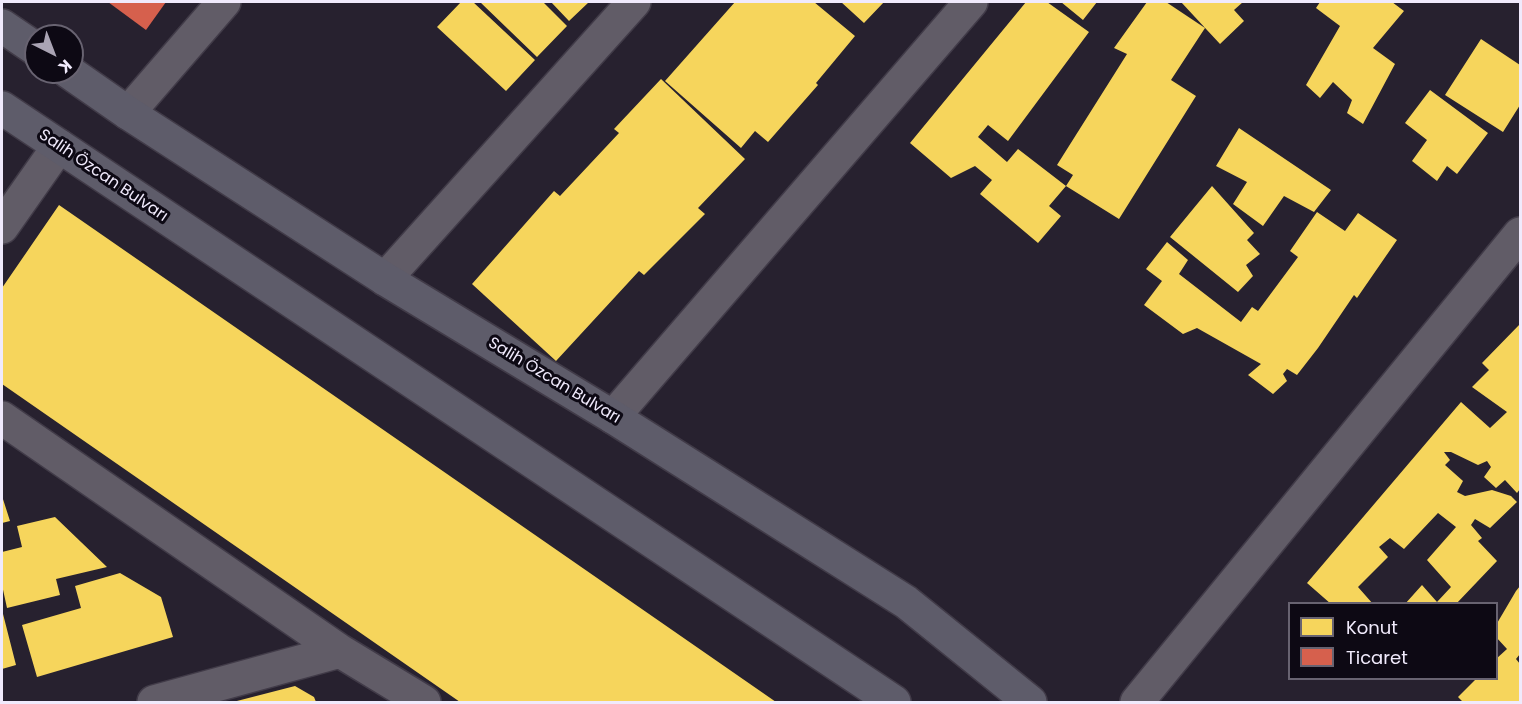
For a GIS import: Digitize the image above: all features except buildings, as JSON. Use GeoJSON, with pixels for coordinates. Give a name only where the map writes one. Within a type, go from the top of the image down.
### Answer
{"type":"FeatureCollection","features":[{"type":"Feature","properties":{"kind":"main road"},"geometry":{"type":"LineString","coordinates":[[2,26],[24,42]]}},
{"type":"Feature","properties":{"kind":"main road","name":"Salih Özcan Bulvarı"},"geometry":{"type":"LineString","coordinates":[[84,82],[385,279],[613,417],[906,602],[1030,702]]}},
{"type":"Feature","properties":{"kind":"main road","name":"Salih Özcan Bulvarı"},"geometry":{"type":"LineString","coordinates":[[2,108],[894,702]]}},
{"type":"Feature","properties":{"kind":"street"},"geometry":{"type":"LineString","coordinates":[[129,113],[224,2]]}},
{"type":"Feature","properties":{"kind":"street"},"geometry":{"type":"LineString","coordinates":[[385,279],[634,2]]}},
{"type":"Feature","properties":{"kind":"street"},"geometry":{"type":"LineString","coordinates":[[613,417],[971,2]]}},
{"type":"Feature","properties":{"kind":"street"},"geometry":{"type":"LineString","coordinates":[[2,227],[59,147]]}},
{"type":"Feature","properties":{"kind":"street"},"geometry":{"type":"LineString","coordinates":[[1137,702],[1521,234]]}},
{"type":"Feature","properties":{"kind":"street"},"geometry":{"type":"LineString","coordinates":[[2,418],[340,651],[423,702]]}},
{"type":"Feature","properties":{"kind":"street"},"geometry":{"type":"LineString","coordinates":[[154,702],[340,651]]}}]}
